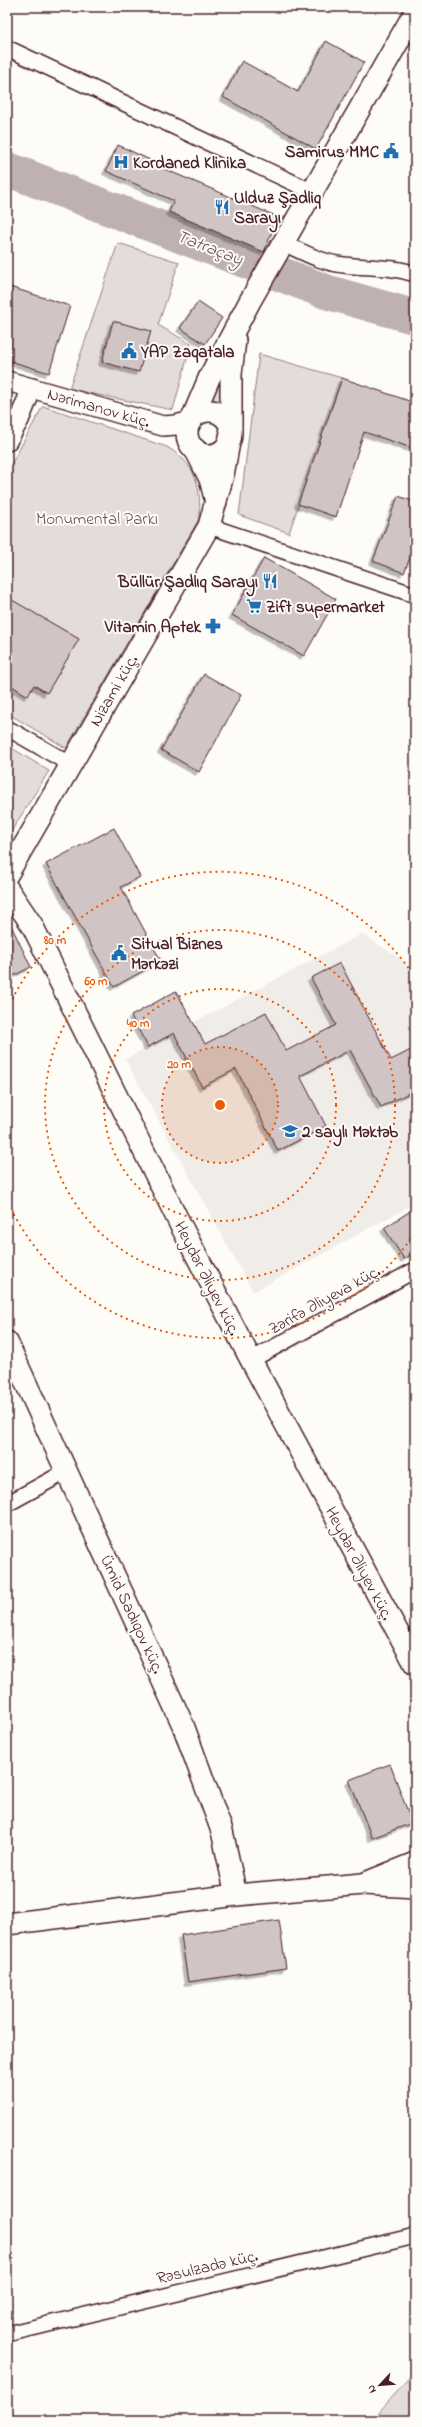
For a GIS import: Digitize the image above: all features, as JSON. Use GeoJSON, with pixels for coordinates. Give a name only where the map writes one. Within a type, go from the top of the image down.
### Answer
{"type":"FeatureCollection","features":[{"type":"Feature","properties":{"kind":"main road"},"geometry":{"type":"LineString","coordinates":[[216,503],[210,479],[191,444],[187,432],[191,421],[210,376],[239,322],[415,12]]}},
{"type":"Feature","properties":{"kind":"main road","name":"Nizami küç."},"geometry":{"type":"LineString","coordinates":[[7,875],[209,526],[216,503],[230,434],[230,374],[239,322]]}},
{"type":"Feature","properties":{"kind":"main road"},"geometry":{"type":"LineString","coordinates":[[191,421],[206,412],[218,413],[227,420],[230,434],[228,443],[219,452],[206,454],[195,449]]}},
{"type":"Feature","properties":{"kind":"main road","name":"Heydər Əliyev küç."},"geometry":{"type":"LineString","coordinates":[[7,888],[32,925],[180,1224],[251,1360],[415,1664]]}},
{"type":"Feature","properties":{"kind":"main road","name":"Ümid Sadıqov küç."},"geometry":{"type":"LineString","coordinates":[[7,1342],[186,1732],[222,1831],[236,1895]]}},
{"type":"Feature","properties":{"kind":"main road"},"geometry":{"type":"LineString","coordinates":[[363,1884],[415,1862]]}},
{"type":"Feature","properties":{"kind":"main road"},"geometry":{"type":"LineString","coordinates":[[7,1924],[236,1895],[363,1884],[415,1887]]}},
{"type":"Feature","properties":{"kind":"street"},"geometry":{"type":"LineString","coordinates":[[7,48],[313,192]]}},
{"type":"Feature","properties":{"kind":"street"},"geometry":{"type":"LineString","coordinates":[[283,244],[315,258],[343,265],[394,268],[415,274]]}},
{"type":"Feature","properties":{"kind":"street","name":"Nərimanov küç."},"geometry":{"type":"LineString","coordinates":[[7,381],[163,426],[176,426],[191,421]]}},
{"type":"Feature","properties":{"kind":"street"},"geometry":{"type":"LineString","coordinates":[[7,441],[19,420],[32,388]]}},
{"type":"Feature","properties":{"kind":"street"},"geometry":{"type":"LineString","coordinates":[[209,526],[415,595]]}},
{"type":"Feature","properties":{"kind":"street"},"geometry":{"type":"LineString","coordinates":[[7,728],[70,764]]}},
{"type":"Feature","properties":{"kind":"street","name":"Zərifə Əliyeva küç."},"geometry":{"type":"LineString","coordinates":[[251,1360],[415,1270]]}},
{"type":"Feature","properties":{"kind":"street"},"geometry":{"type":"LineString","coordinates":[[7,1504],[67,1471]]}},
{"type":"Feature","properties":{"kind":"street","name":"Rəsulzadə küç."},"geometry":{"type":"LineString","coordinates":[[7,2334],[415,2236]]}},
{"type":"Feature","properties":{"kind":"shaded area","name":"2 saylı Məktəb"},"geometry":{"type":"Polygon","coordinates":[[[362,934],[415,968],[415,1203],[253,1292],[125,1059],[362,934]]]}},
{"type":"Feature","properties":{"kind":"green space"},"geometry":{"type":"Polygon","coordinates":[[[118,243],[179,262],[158,325],[191,344],[173,410],[69,389],[118,243]]]}},
{"type":"Feature","properties":{"kind":"green space"},"geometry":{"type":"Polygon","coordinates":[[[259,354],[342,378],[289,533],[239,515],[259,354]]]}},
{"type":"Feature","properties":{"kind":"green space"},"geometry":{"type":"Polygon","coordinates":[[[224,365],[220,407],[209,405],[224,365]]]}},
{"type":"Feature","properties":{"kind":"green space","name":"Monumental Parkı"},"geometry":{"type":"Polygon","coordinates":[[[43,406],[167,447],[185,461],[191,469],[198,487],[200,507],[199,519],[66,748],[7,713],[7,472],[43,406]]]}},
{"type":"Feature","properties":{"kind":"green space"},"geometry":{"type":"Polygon","coordinates":[[[7,745],[49,771],[7,838],[7,745]]]}},
{"type":"Feature","properties":{"kind":"green space"},"geometry":{"type":"Polygon","coordinates":[[[415,2372],[415,2420],[388,2420],[378,2413],[415,2372]]]}},
{"type":"Feature","properties":{"kind":"building"},"geometry":{"type":"Polygon","coordinates":[[[326,41],[364,62],[316,149],[223,97],[242,61],[298,92],[326,41]]]}},
{"type":"Feature","properties":{"kind":"building"},"geometry":{"type":"Polygon","coordinates":[[[118,145],[163,166],[162,168],[278,217],[264,252],[169,212],[174,201],[106,171],[118,145]]]}},
{"type":"Feature","properties":{"kind":"building"},"geometry":{"type":"Polygon","coordinates":[[[7,286],[70,306],[49,373],[7,360],[7,286]]]}},
{"type":"Feature","properties":{"kind":"building"},"geometry":{"type":"Polygon","coordinates":[[[198,302],[222,318],[205,344],[180,328],[198,302]]]}},
{"type":"Feature","properties":{"kind":"building"},"geometry":{"type":"Polygon","coordinates":[[[113,321],[151,331],[139,372],[102,362],[113,321]]]}},
{"type":"Feature","properties":{"kind":"building"},"geometry":{"type":"Polygon","coordinates":[[[342,378],[415,403],[415,449],[364,432],[336,517],[298,504],[342,378]]]}},
{"type":"Feature","properties":{"kind":"building"},"geometry":{"type":"Polygon","coordinates":[[[398,496],[415,502],[415,545],[404,573],[373,561],[398,496]]]}},
{"type":"Feature","properties":{"kind":"building"},"geometry":{"type":"Polygon","coordinates":[[[264,558],[336,599],[304,656],[232,615],[264,558]]]}},
{"type":"Feature","properties":{"kind":"building"},"geometry":{"type":"Polygon","coordinates":[[[7,597],[79,639],[47,693],[34,685],[28,696],[7,683],[7,597]]]}},
{"type":"Feature","properties":{"kind":"building"},"geometry":{"type":"Polygon","coordinates":[[[204,674],[241,695],[199,772],[161,750],[204,674]]]}},
{"type":"Feature","properties":{"kind":"building"},"geometry":{"type":"Polygon","coordinates":[[[114,828],[140,877],[121,887],[161,961],[114,987],[46,864],[114,828]]]}},
{"type":"Feature","properties":{"kind":"building"},"geometry":{"type":"Polygon","coordinates":[[[7,917],[31,967],[7,979],[7,917]]]}},
{"type":"Feature","properties":{"kind":"building"},"geometry":{"type":"Polygon","coordinates":[[[340,963],[391,1060],[415,1048],[415,1090],[381,1107],[350,1050],[300,1076],[326,1126],[278,1151],[236,1069],[202,1087],[174,1033],[148,1047],[131,1016],[176,991],[205,1044],[266,1012],[286,1051],[336,1025],[311,978],[340,963]]]}},
{"type":"Feature","properties":{"kind":"building"},"geometry":{"type":"Polygon","coordinates":[[[415,1208],[415,1252],[404,1259],[384,1228],[415,1208]]]}},
{"type":"Feature","properties":{"kind":"building"},"geometry":{"type":"Polygon","coordinates":[[[390,1764],[412,1823],[372,1838],[349,1780],[390,1764]]]}},
{"type":"Feature","properties":{"kind":"building"},"geometry":{"type":"Polygon","coordinates":[[[279,1920],[286,1968],[188,1982],[181,1935],[279,1920]]]}},
{"type":"Feature","properties":{"kind":"waterway","name":"Tatraçay"},"geometry":{"type":"LineString","coordinates":[[7,169],[327,292],[415,317]]}},
{"type":"Feature","properties":{"kind":"place","name":"Samirus MMC"},"geometry":{"type":"Point","coordinates":[391,151]}},
{"type":"Feature","properties":{"kind":"place","name":"Kordaned Klinika"},"geometry":{"type":"Point","coordinates":[121,162]}},
{"type":"Feature","properties":{"kind":"place","name":"Ulduz Şadliq Sarayı"},"geometry":{"type":"Point","coordinates":[222,207]}},
{"type":"Feature","properties":{"kind":"place","name":"YAP Zaqatala"},"geometry":{"type":"Point","coordinates":[129,351]}},
{"type":"Feature","properties":{"kind":"place","name":"Büllür Şadlıq Sarayı"},"geometry":{"type":"Point","coordinates":[270,581]}},
{"type":"Feature","properties":{"kind":"place","name":"Zift supermarket"},"geometry":{"type":"Point","coordinates":[254,606]}},
{"type":"Feature","properties":{"kind":"place","name":"Vitamin Aptek"},"geometry":{"type":"Point","coordinates":[213,626]}},
{"type":"Feature","properties":{"kind":"place","name":"Situal Biznes Mərkəzi"},"geometry":{"type":"Point","coordinates":[119,953]}},
{"type":"Feature","properties":{"kind":"place","name":"2 saylı Məktəb"},"geometry":{"type":"Point","coordinates":[290,1131]}}]}
